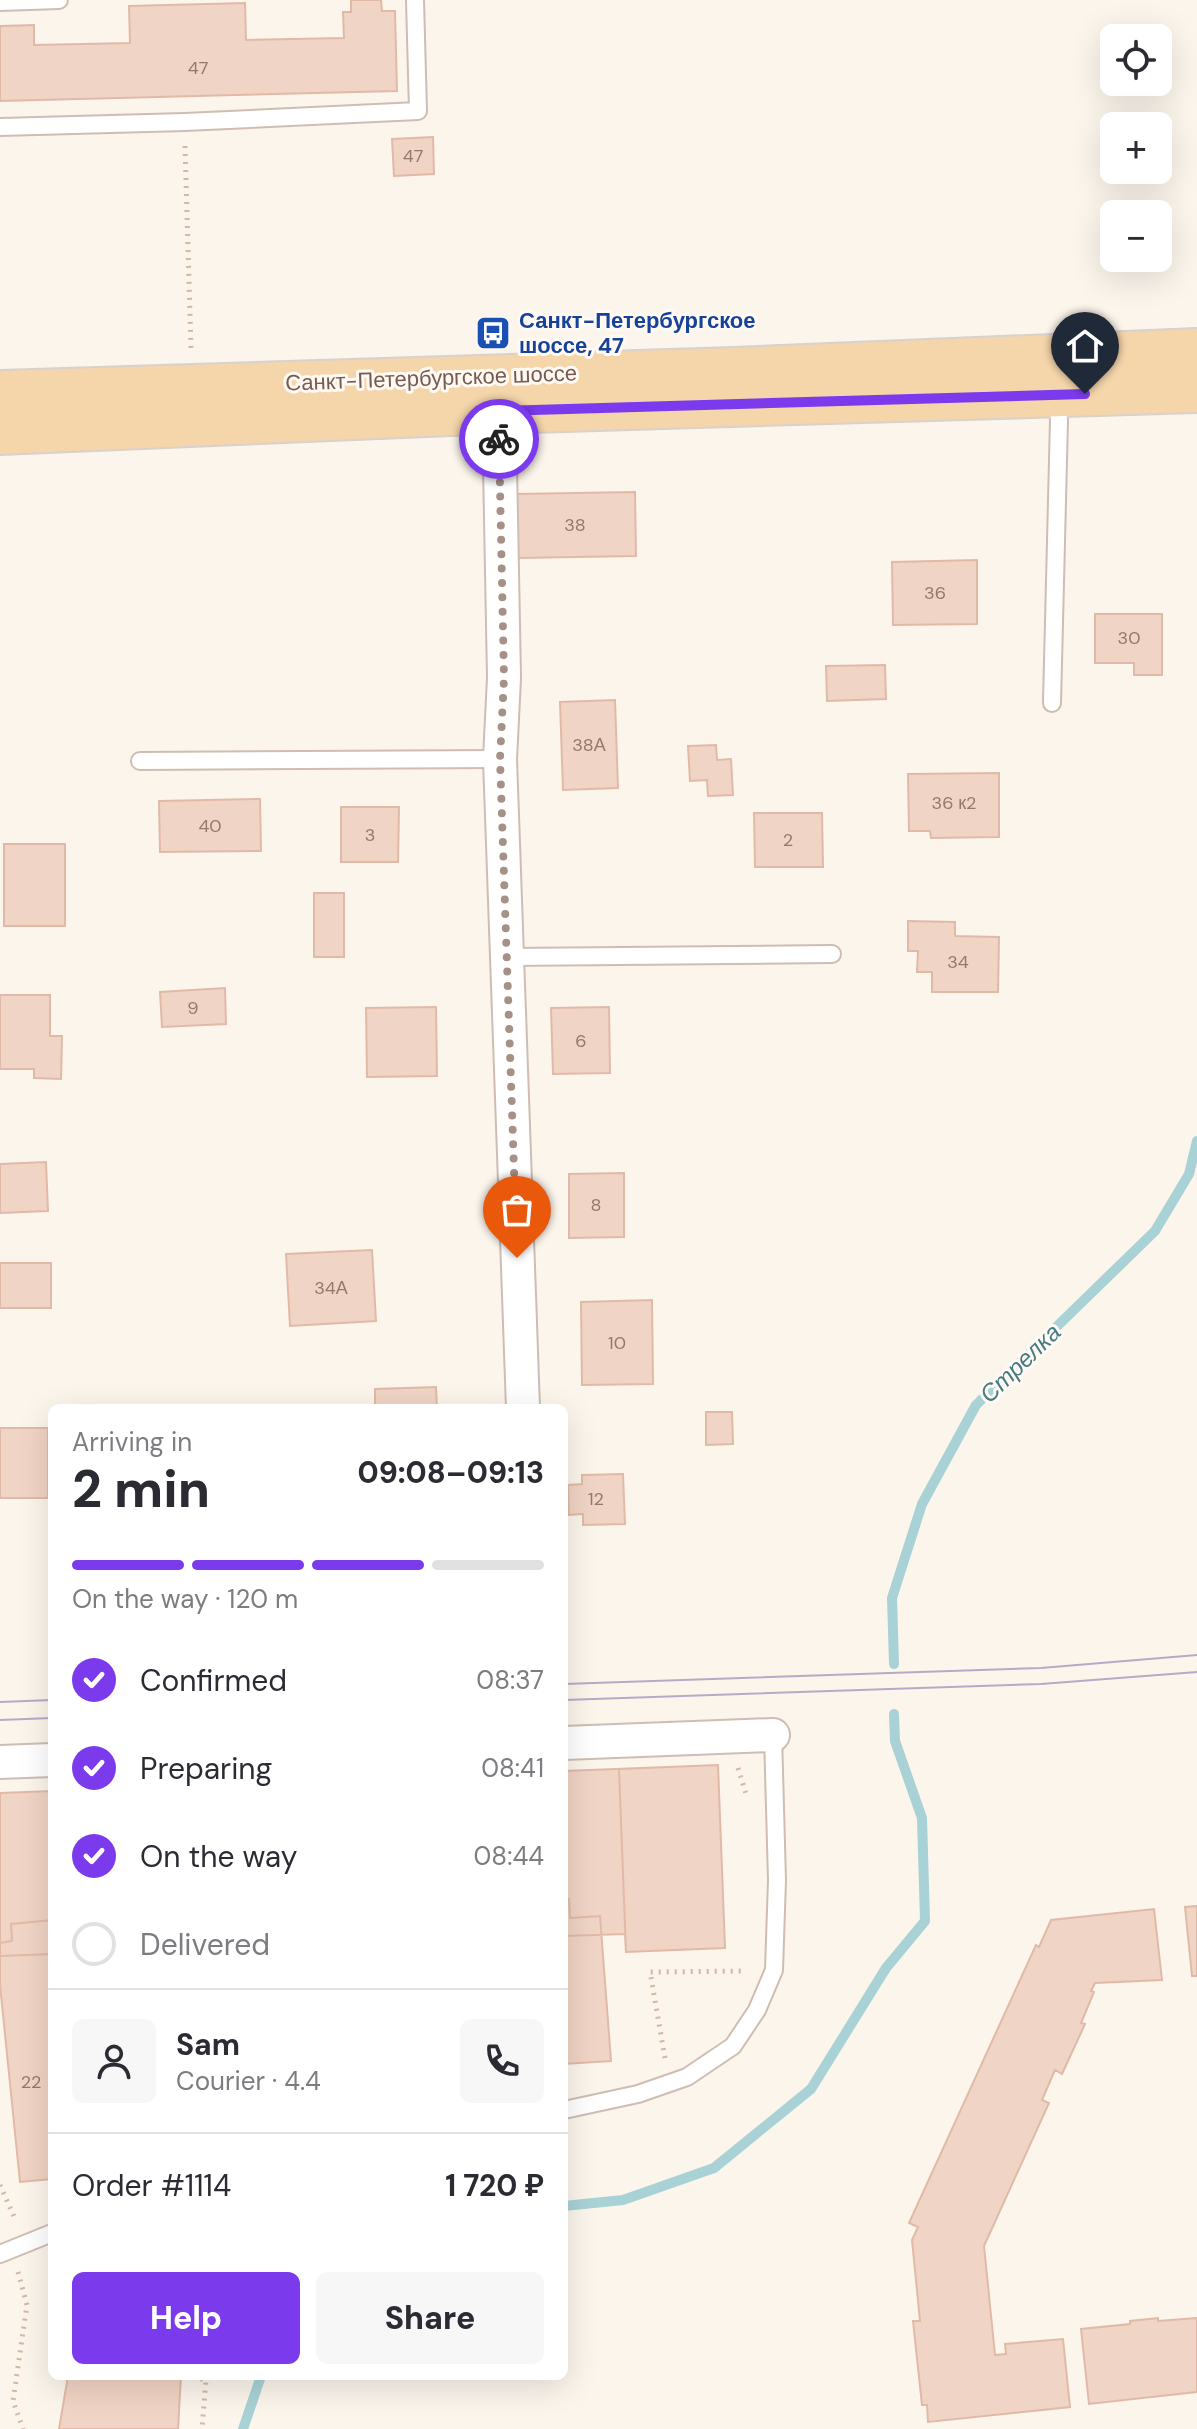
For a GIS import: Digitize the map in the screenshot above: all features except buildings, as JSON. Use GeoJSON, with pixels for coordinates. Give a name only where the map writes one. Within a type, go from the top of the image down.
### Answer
{"type":"FeatureCollection","features":[{"type":"Feature","properties":{"kind":"main road","name":"Санкт-Петербургское шоссе"},"geometry":{"type":"LineString","coordinates":[[0,393],[734,370],[1197,351]]}},
{"type":"Feature","properties":{"kind":"main road","name":"Санкт-Петербургское шоссе"},"geometry":{"type":"LineString","coordinates":[[0,432],[499,411],[1197,390]]}},
{"type":"Feature","properties":{"kind":"street"},"geometry":{"type":"LineString","coordinates":[[499,411],[504,678],[500,759],[523,1404]]}},
{"type":"Feature","properties":{"kind":"street"},"geometry":{"type":"LineString","coordinates":[[568,1743],[773,1735]]}},
{"type":"Feature","properties":{"kind":"street"},"geometry":{"type":"LineString","coordinates":[[0,1762],[48,1760]]}},
{"type":"Feature","properties":{"kind":"lane"},"geometry":{"type":"LineString","coordinates":[[0,2],[59,0]]}},
{"type":"Feature","properties":{"kind":"lane"},"geometry":{"type":"LineString","coordinates":[[0,127],[418,111],[415,0]]}},
{"type":"Feature","properties":{"kind":"lane"},"geometry":{"type":"LineString","coordinates":[[1052,703],[1059,420],[1057,395]]}},
{"type":"Feature","properties":{"kind":"lane"},"geometry":{"type":"LineString","coordinates":[[140,761],[500,759]]}},
{"type":"Feature","properties":{"kind":"lane"},"geometry":{"type":"LineString","coordinates":[[506,957],[832,954]]}},
{"type":"Feature","properties":{"kind":"lane"},"geometry":{"type":"LineString","coordinates":[[568,2109],[638,2094],[687,2077],[733,2046],[757,2010],[774,1970],[777,1880],[773,1735]]}},
{"type":"Feature","properties":{"kind":"lane"},"geometry":{"type":"LineString","coordinates":[[12,2249],[48,2235]]}},
{"type":"Feature","properties":{"kind":"path"},"geometry":{"type":"LineString","coordinates":[[185,144],[191,357]]}},
{"type":"Feature","properties":{"kind":"path"},"geometry":{"type":"LineString","coordinates":[[732,1761],[739,1769],[748,1801]]}},
{"type":"Feature","properties":{"kind":"path"},"geometry":{"type":"LineString","coordinates":[[745,1979],[748,1960]]}},
{"type":"Feature","properties":{"kind":"path"},"geometry":{"type":"LineString","coordinates":[[667,2067],[650,1972],[746,1971]]}},
{"type":"Feature","properties":{"kind":"path"},"geometry":{"type":"LineString","coordinates":[[0,2185],[27,2305],[13,2401],[23,2429]]}},
{"type":"Feature","properties":{"kind":"path"},"geometry":{"type":"LineString","coordinates":[[202,2429],[206,2380]]}},
{"type":"Feature","properties":{"kind":"waterway","name":"Стрелка"},"geometry":{"type":"LineString","coordinates":[[894,1664],[892,1598],[922,1504],[976,1405],[1155,1231],[1189,1174],[1197,1141]]}},
{"type":"Feature","properties":{"kind":"waterway"},"geometry":{"type":"LineString","coordinates":[[568,2206],[623,2200],[714,2168],[811,2089],[886,1968],[925,1921],[922,1818],[895,1741],[894,1714]]}},
{"type":"Feature","properties":{"kind":"waterway"},"geometry":{"type":"LineString","coordinates":[[243,2429],[260,2380]]}},
{"type":"Feature","properties":{"kind":"tram line"},"geometry":{"type":"LineString","coordinates":[[568,1684],[1041,1668],[1197,1655]]}},
{"type":"Feature","properties":{"kind":"tram line"},"geometry":{"type":"LineString","coordinates":[[568,1700],[1041,1684],[1197,1672]]}},
{"type":"Feature","properties":{"kind":"tram line"},"geometry":{"type":"LineString","coordinates":[[0,1702],[48,1700]]}},
{"type":"Feature","properties":{"kind":"tram line"},"geometry":{"type":"LineString","coordinates":[[0,1720],[48,1718]]}},
{"type":"Feature","properties":{"kind":"way so far"},"geometry":{"type":"LineString","coordinates":[[499,439],[504,678],[500,759],[517,1258]]}},
{"type":"Feature","properties":{"kind":"place","name":"Санкт-Петербургское шоссе, 47"},"geometry":{"type":"Point","coordinates":[493,333]}},
{"type":"Feature","properties":{"kind":"route"},"geometry":{"type":"LineString","coordinates":[[499,439],[499,411],[1085,394]]}}]}
